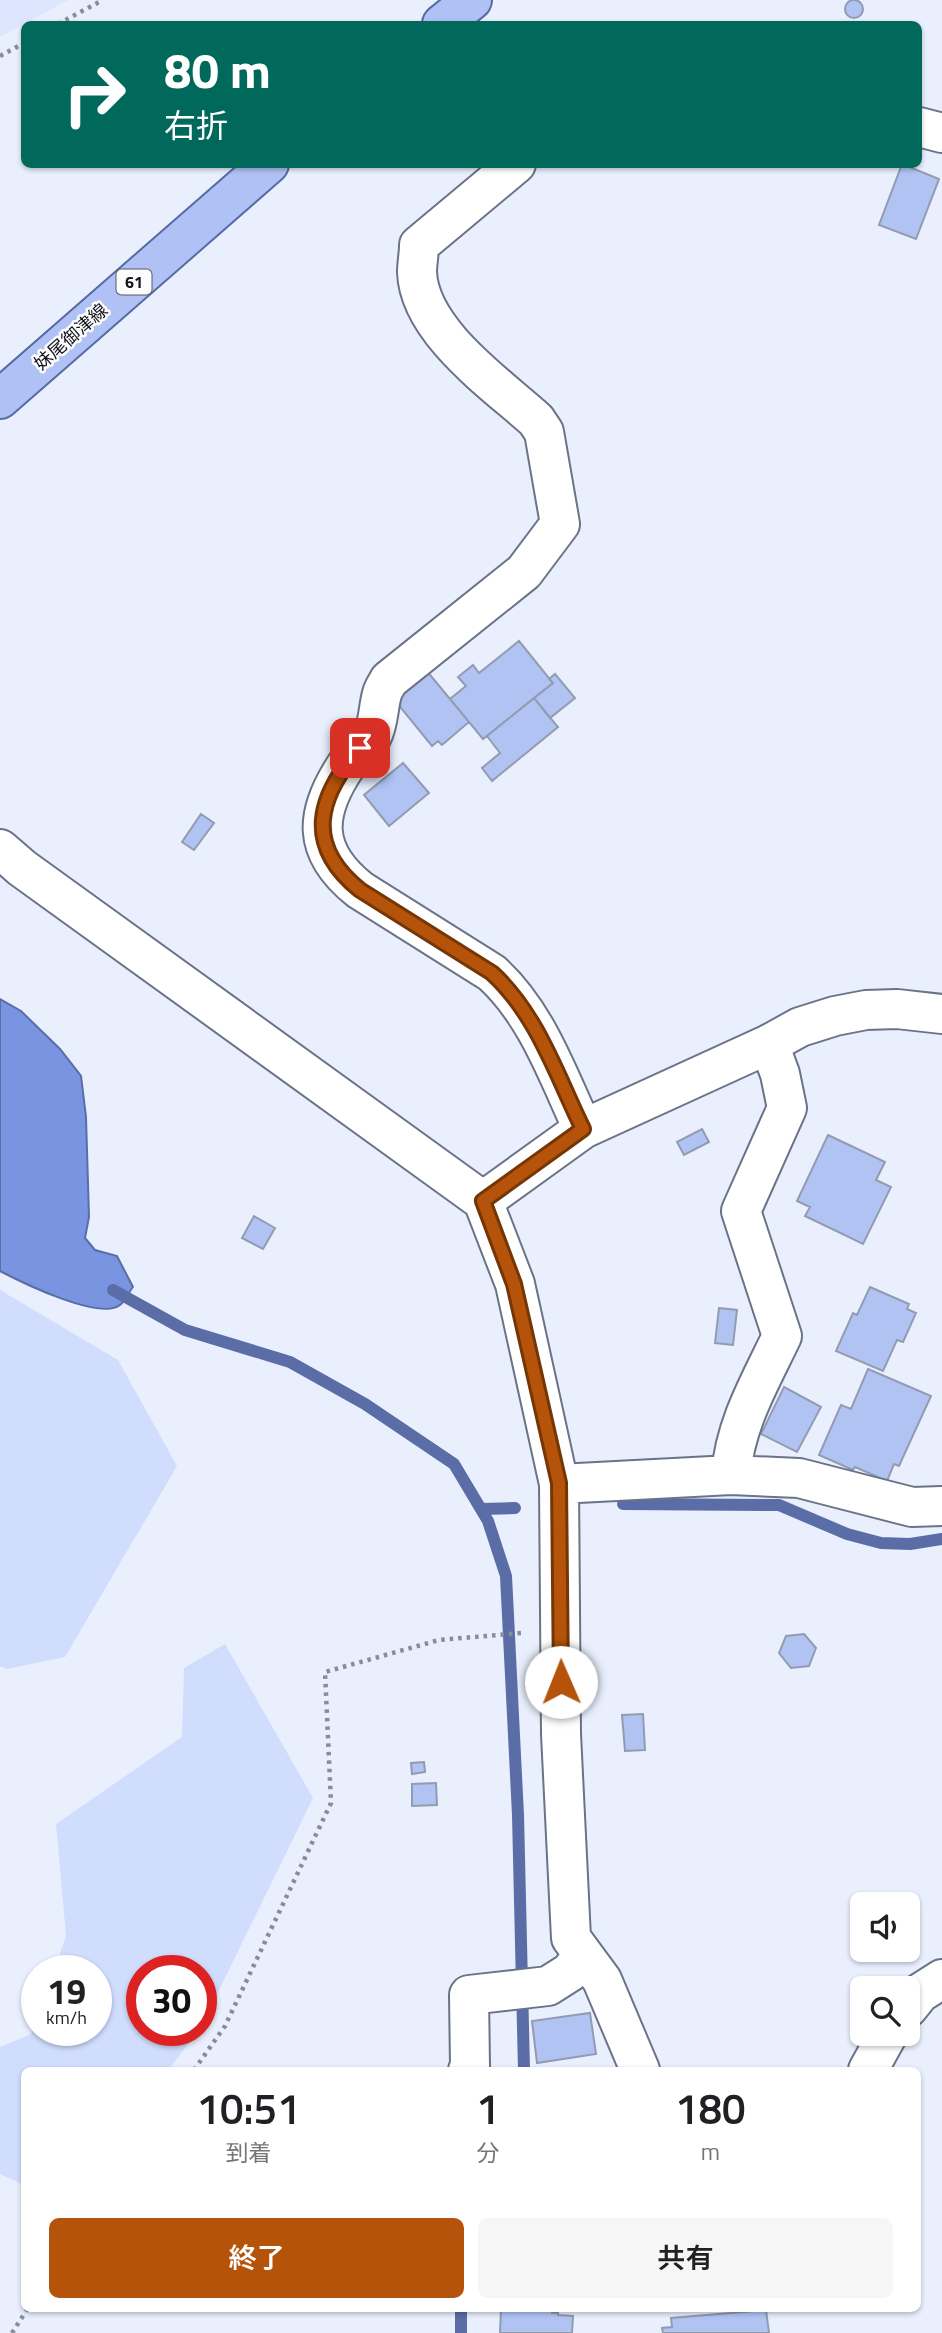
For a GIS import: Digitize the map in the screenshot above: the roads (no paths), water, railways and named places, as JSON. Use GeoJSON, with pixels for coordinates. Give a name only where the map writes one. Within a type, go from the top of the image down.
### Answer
{"type":"FeatureCollection","features":[{"type":"Feature","properties":{"kind":"main road"},"geometry":{"type":"LineString","coordinates":[[446,21],[472,0]]}},
{"type":"Feature","properties":{"kind":"main road","name":"妹尾御津線"},"geometry":{"type":"LineString","coordinates":[[0,399],[264,168]]}},
{"type":"Feature","properties":{"kind":"street"},"geometry":{"type":"LineString","coordinates":[[922,128],[942,132]]}},
{"type":"Feature","properties":{"kind":"street"},"geometry":{"type":"LineString","coordinates":[[511,168],[419,245],[417,273],[422,296],[452,344],[537,420],[544,432],[560,524],[524,572],[390,680],[382,693],[372,735],[349,762],[331,790],[321,822],[330,859],[343,876],[360,890],[492,973],[510,990],[524,1009],[583,1129]]}},
{"type":"Feature","properties":{"kind":"street"},"geometry":{"type":"LineString","coordinates":[[0,849],[203,1000],[483,1201],[514,1284],[559,1483],[561,1734],[571,1938],[602,1980],[638,2067]]}},
{"type":"Feature","properties":{"kind":"street"},"geometry":{"type":"LineString","coordinates":[[483,1201],[583,1129],[769,1044],[800,1027],[866,1010],[897,1009],[942,1014]]}},
{"type":"Feature","properties":{"kind":"street"},"geometry":{"type":"LineString","coordinates":[[731,1475],[741,1422],[782,1336],[741,1211],[786,1108],[780,1074],[769,1044]]}},
{"type":"Feature","properties":{"kind":"street"},"geometry":{"type":"LineString","coordinates":[[559,1483],[731,1475],[799,1478],[912,1507],[942,1506]]}},
{"type":"Feature","properties":{"kind":"street"},"geometry":{"type":"LineString","coordinates":[[468,2067],[469,1995],[548,1986],[570,1972],[583,1955]]}},
{"type":"Feature","properties":{"kind":"street"},"geometry":{"type":"LineString","coordinates":[[920,1993],[942,1979]]}},
{"type":"Feature","properties":{"kind":"street"},"geometry":{"type":"LineString","coordinates":[[870,2067],[881,2046]]}},
{"type":"Feature","properties":{"kind":"water"},"geometry":{"type":"Polygon","coordinates":[[[0,999],[21,1011],[60,1049],[81,1076],[86,1117],[89,1217],[85,1238],[95,1250],[117,1256],[133,1287],[120,1305],[110,1309],[60,1298],[0,1271],[0,999]]]}},
{"type":"Feature","properties":{"kind":"waterway"},"geometry":{"type":"LineString","coordinates":[[113,1290],[185,1330],[290,1362],[365,1404],[454,1464],[488,1521],[506,1576],[518,1815],[524,2067]]}},
{"type":"Feature","properties":{"kind":"waterway"},"geometry":{"type":"LineString","coordinates":[[623,1504],[779,1505],[847,1534],[881,1543],[910,1544],[942,1539]]}},
{"type":"Feature","properties":{"kind":"waterway"},"geometry":{"type":"LineString","coordinates":[[481,1509],[515,1508]]}},
{"type":"Feature","properties":{"kind":"waterway"},"geometry":{"type":"LineString","coordinates":[[461,2312],[461,2333]]}}]}
